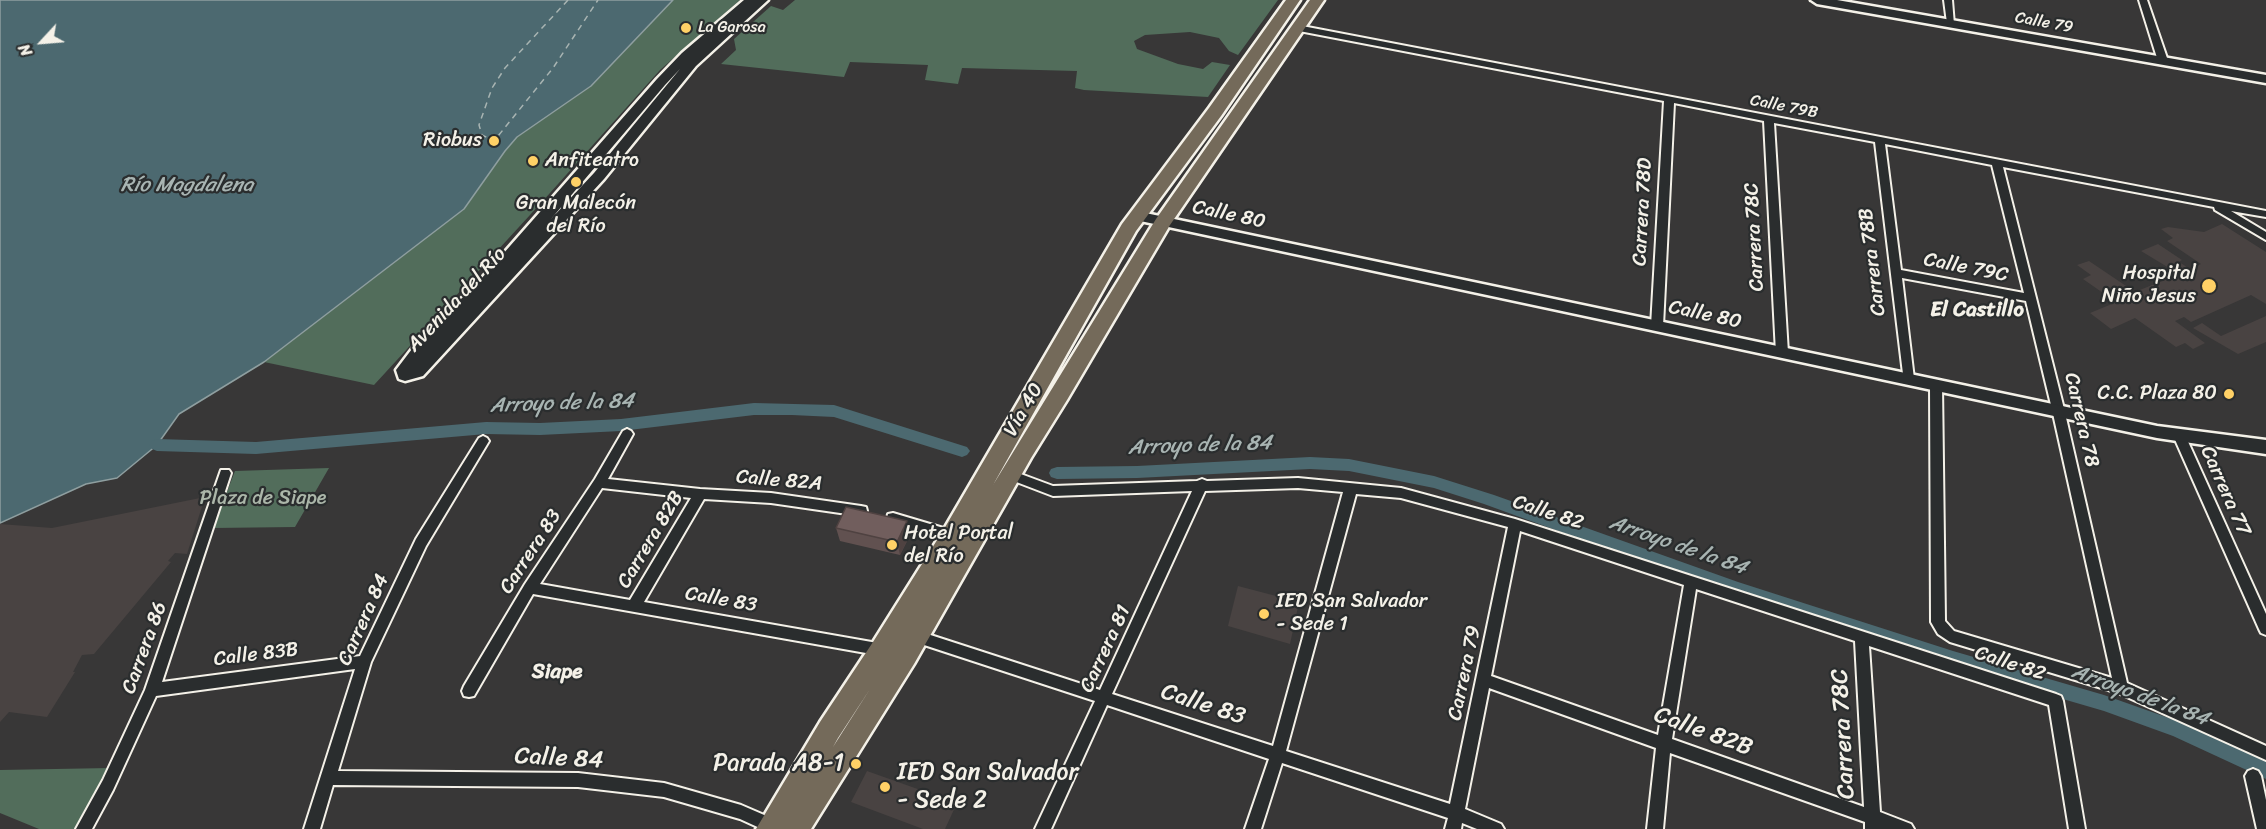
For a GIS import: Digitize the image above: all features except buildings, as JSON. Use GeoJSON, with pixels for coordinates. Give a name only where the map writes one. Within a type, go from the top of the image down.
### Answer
{"type":"FeatureCollection","features":[{"type":"Feature","properties":{"kind":"highway","name":"Vía 40"},"geometry":{"type":"LineString","coordinates":[[899,642],[952,536],[1136,216],[1218,107],[1293,0]]}},
{"type":"Feature","properties":{"kind":"highway","name":"Vía 40"},"geometry":{"type":"LineString","coordinates":[[779,828],[1010,475],[1162,223],[1317,0]]}},
{"type":"Feature","properties":{"kind":"highway"},"geometry":{"type":"LineString","coordinates":[[1218,107],[1239,111]]}},
{"type":"Feature","properties":{"kind":"main road","name":"Avenida del Río"},"geometry":{"type":"LineString","coordinates":[[751,0],[669,74],[486,283],[421,349],[404,370],[405,375],[417,372],[599,176],[692,63],[762,0]]}},
{"type":"Feature","properties":{"kind":"main road","name":"Calle 79"},"geometry":{"type":"LineString","coordinates":[[1817,0],[2266,79]]}},
{"type":"Feature","properties":{"kind":"main road"},"geometry":{"type":"LineString","coordinates":[[599,176],[604,158],[667,85],[669,74]]}},
{"type":"Feature","properties":{"kind":"main road","name":"Calle 80"},"geometry":{"type":"LineString","coordinates":[[1136,216],[2178,435],[2266,447]]}},
{"type":"Feature","properties":{"kind":"street"},"geometry":{"type":"LineString","coordinates":[[1948,0],[1951,24]]}},
{"type":"Feature","properties":{"kind":"street"},"geometry":{"type":"LineString","coordinates":[[2143,0],[2163,61]]}},
{"type":"Feature","properties":{"kind":"street","name":"Calle 79B"},"geometry":{"type":"LineString","coordinates":[[1297,28],[2266,214]]}},
{"type":"Feature","properties":{"kind":"street","name":"Carrera 78D"},"geometry":{"type":"LineString","coordinates":[[1656,326],[1669,100]]}},
{"type":"Feature","properties":{"kind":"street","name":"Carrera 78C"},"geometry":{"type":"LineString","coordinates":[[1769,119],[1782,353]]}},
{"type":"Feature","properties":{"kind":"street","name":"Carrera 78B"},"geometry":{"type":"LineString","coordinates":[[1880,141],[1908,379]]}},
{"type":"Feature","properties":{"kind":"street","name":"Carrera 78"},"geometry":{"type":"LineString","coordinates":[[1997,163],[2058,409],[2121,687]]}},
{"type":"Feature","properties":{"kind":"street"},"geometry":{"type":"LineString","coordinates":[[2211,203],[2266,237]]}},
{"type":"Feature","properties":{"kind":"street","name":"Calle 79C"},"geometry":{"type":"LineString","coordinates":[[1896,273],[2030,298]]}},
{"type":"Feature","properties":{"kind":"street","name":"Calle 82"},"geometry":{"type":"LineString","coordinates":[[1936,385],[1938,622],[1942,630],[1950,636],[2121,687],[2266,753]]}},
{"type":"Feature","properties":{"kind":"street","name":"Carrera 83"},"geometry":{"type":"LineString","coordinates":[[469,691],[530,588],[599,483],[627,434]]}},
{"type":"Feature","properties":{"kind":"street","name":"Carrera 77"},"geometry":{"type":"LineString","coordinates":[[2178,435],[2266,629]]}},
{"type":"Feature","properties":{"kind":"street","name":"Carrera 84"},"geometry":{"type":"LineString","coordinates":[[312,829],[330,778],[364,662],[421,543],[483,441]]}},
{"type":"Feature","properties":{"kind":"street","name":"Carrera 86"},"geometry":{"type":"LineString","coordinates":[[84,829],[108,785],[152,690],[225,473]]}},
{"type":"Feature","properties":{"kind":"street","name":"Calle 82"},"geometry":{"type":"LineString","coordinates":[[1010,475],[1039,488],[1053,491],[1202,484],[1298,483],[1401,493],[1515,524],[2056,701],[2077,829]]}},
{"type":"Feature","properties":{"kind":"street","name":"Calle 82A"},"geometry":{"type":"LineString","coordinates":[[599,483],[700,494],[771,498],[844,507],[913,523],[952,536]]}},
{"type":"Feature","properties":{"kind":"street","name":"Carrera 81"},"geometry":{"type":"LineString","coordinates":[[1043,829],[1202,484]]}},
{"type":"Feature","properties":{"kind":"street"},"geometry":{"type":"LineString","coordinates":[[1253,829],[1278,754],[1351,488]]}},
{"type":"Feature","properties":{"kind":"street","name":"Carrera 82B"},"geometry":{"type":"LineString","coordinates":[[634,606],[700,494]]}},
{"type":"Feature","properties":{"kind":"street","name":"Carrera 79"},"geometry":{"type":"LineString","coordinates":[[1453,829],[1515,524]]}},
{"type":"Feature","properties":{"kind":"street"},"geometry":{"type":"LineString","coordinates":[[1654,829],[1664,742],[1691,581]]}},
{"type":"Feature","properties":{"kind":"street","name":"Calle 83"},"geometry":{"type":"LineString","coordinates":[[530,588],[634,606],[899,642],[1104,699],[1456,813],[1496,829]]}},
{"type":"Feature","properties":{"kind":"street","name":"Carrera 78C"},"geometry":{"type":"LineString","coordinates":[[1862,637],[1872,823]]}},
{"type":"Feature","properties":{"kind":"street","name":"Calle 83B"},"geometry":{"type":"LineString","coordinates":[[152,690],[364,662]]}},
{"type":"Feature","properties":{"kind":"street","name":"Calle 82B"},"geometry":{"type":"LineString","coordinates":[[1484,680],[1664,742],[1872,823],[1906,829]]}},
{"type":"Feature","properties":{"kind":"street"},"geometry":{"type":"LineString","coordinates":[[2253,776],[2265,829]]}},
{"type":"Feature","properties":{"kind":"street","name":"Calle 84"},"geometry":{"type":"LineString","coordinates":[[330,778],[578,780],[664,790],[741,812],[779,828]]}},
{"type":"Feature","properties":{"kind":"shaded area","name":"Hospital Niño Jesus"},"geometry":{"type":"Polygon","coordinates":[[[2222,224],[2266,252],[2266,304],[2251,295],[2191,322],[2184,317],[2175,321],[2205,343],[2193,349],[2185,343],[2176,347],[2135,318],[2111,329],[2090,313],[2124,299],[2121,296],[2113,300],[2083,279],[2091,275],[2077,265],[2089,261],[2135,292],[2179,274],[2141,251],[2158,244],[2182,260],[2179,262],[2190,269],[2201,264],[2167,241],[2173,238],[2161,229],[2168,227],[2204,232],[2222,224]]]}},
{"type":"Feature","properties":{"kind":"shaded area","name":"Hospital Niño Jesus"},"geometry":{"type":"Polygon","coordinates":[[[2266,316],[2266,342],[2238,354],[2193,328],[2202,323],[2221,336],[2266,316]]]}},
{"type":"Feature","properties":{"kind":"shaded area"},"geometry":{"type":"Polygon","coordinates":[[[205,497],[187,554],[175,553],[168,561],[171,562],[94,654],[82,655],[73,672],[75,672],[47,717],[9,712],[0,722],[0,524],[52,528],[205,497]]]}},
{"type":"Feature","properties":{"kind":"shaded area","name":"IED San Salvador - Sede 1"},"geometry":{"type":"Polygon","coordinates":[[[1238,586],[1299,602],[1290,644],[1228,626],[1238,586]]]}},
{"type":"Feature","properties":{"kind":"shaded area","name":"IED San Salvador - Sede 2"},"geometry":{"type":"Polygon","coordinates":[[[867,771],[957,803],[945,829],[923,829],[851,802],[867,771]]]}},
{"type":"Feature","properties":{"kind":"green space"},"geometry":{"type":"Polygon","coordinates":[[[673,0],[740,0],[660,70],[374,385],[264,362],[464,209],[517,137],[591,86],[673,0]]]}},
{"type":"Feature","properties":{"kind":"green space"},"geometry":{"type":"Polygon","coordinates":[[[795,0],[1278,0],[1238,55],[1229,51],[1219,38],[1190,32],[1145,35],[1134,41],[1137,49],[1178,64],[1203,69],[1212,62],[1230,65],[1208,97],[1084,90],[1075,88],[1077,71],[962,68],[958,84],[925,80],[928,65],[850,62],[844,77],[721,64],[736,50],[734,39],[771,6],[783,10],[795,0]]]}},
{"type":"Feature","properties":{"kind":"green space","name":"Plaza de Siape"},"geometry":{"type":"Polygon","coordinates":[[[329,468],[295,527],[213,528],[235,471],[329,468]]]}},
{"type":"Feature","properties":{"kind":"green space"},"geometry":{"type":"Polygon","coordinates":[[[110,768],[78,829],[39,829],[0,813],[0,770],[110,768]]]}},
{"type":"Feature","properties":{"kind":"water","name":"Río Magdalena"},"geometry":{"type":"Polygon","coordinates":[[[0,0],[673,0],[591,86],[517,137],[464,209],[264,362],[179,414],[157,445],[117,478],[86,484],[0,523],[0,0]]]}},
{"type":"Feature","properties":{"kind":"waterway","name":"Arroyo de la 84"},"geometry":{"type":"LineString","coordinates":[[157,445],[256,448],[486,428],[540,429],[621,425],[754,409],[792,409],[834,411],[962,451]]}},
{"type":"Feature","properties":{"kind":"waterway","name":"Arroyo de la 84"},"geometry":{"type":"LineString","coordinates":[[1057,473],[1137,472],[1310,463],[1349,465],[1434,482],[1488,499],[1737,589],[1953,659],[2104,703],[2177,729],[2236,754],[2266,770]]}},
{"type":"Feature","properties":{"kind":"ferry route"},"geometry":{"type":"LineString","coordinates":[[568,0],[505,68],[492,88],[479,125],[482,135],[494,141],[553,68],[598,0]]}},
{"type":"Feature","properties":{"kind":"place","name":"La Garosa"},"geometry":{"type":"Point","coordinates":[686,28]}},
{"type":"Feature","properties":{"kind":"place","name":"Riobus"},"geometry":{"type":"Point","coordinates":[494,141]}},
{"type":"Feature","properties":{"kind":"place","name":"Anfiteatro"},"geometry":{"type":"Point","coordinates":[533,161]}},
{"type":"Feature","properties":{"kind":"place","name":"Gran Malecón del Río"},"geometry":{"type":"Point","coordinates":[576,182]}},
{"type":"Feature","properties":{"kind":"place","name":"Hospital Niño Jesus"},"geometry":{"type":"Point","coordinates":[2209,286]}},
{"type":"Feature","properties":{"kind":"place","name":"C.C. Plaza 80"},"geometry":{"type":"Point","coordinates":[2229,394]}},
{"type":"Feature","properties":{"kind":"place","name":"Hotel Portal del Río"},"geometry":{"type":"Point","coordinates":[892,545]}},
{"type":"Feature","properties":{"kind":"place","name":"IED San Salvador - Sede 1"},"geometry":{"type":"Point","coordinates":[1264,614]}},
{"type":"Feature","properties":{"kind":"place","name":"Parada A8-1"},"geometry":{"type":"Point","coordinates":[856,764]}},
{"type":"Feature","properties":{"kind":"place","name":"IED San Salvador - Sede 2"},"geometry":{"type":"Point","coordinates":[885,787]}},
{"type":"Feature","properties":{"kind":"district","name":"El Castillo"},"geometry":{"type":"Point","coordinates":[1977,311]}},
{"type":"Feature","properties":{"kind":"district","name":"Siape"},"geometry":{"type":"Point","coordinates":[557,673]}}]}
